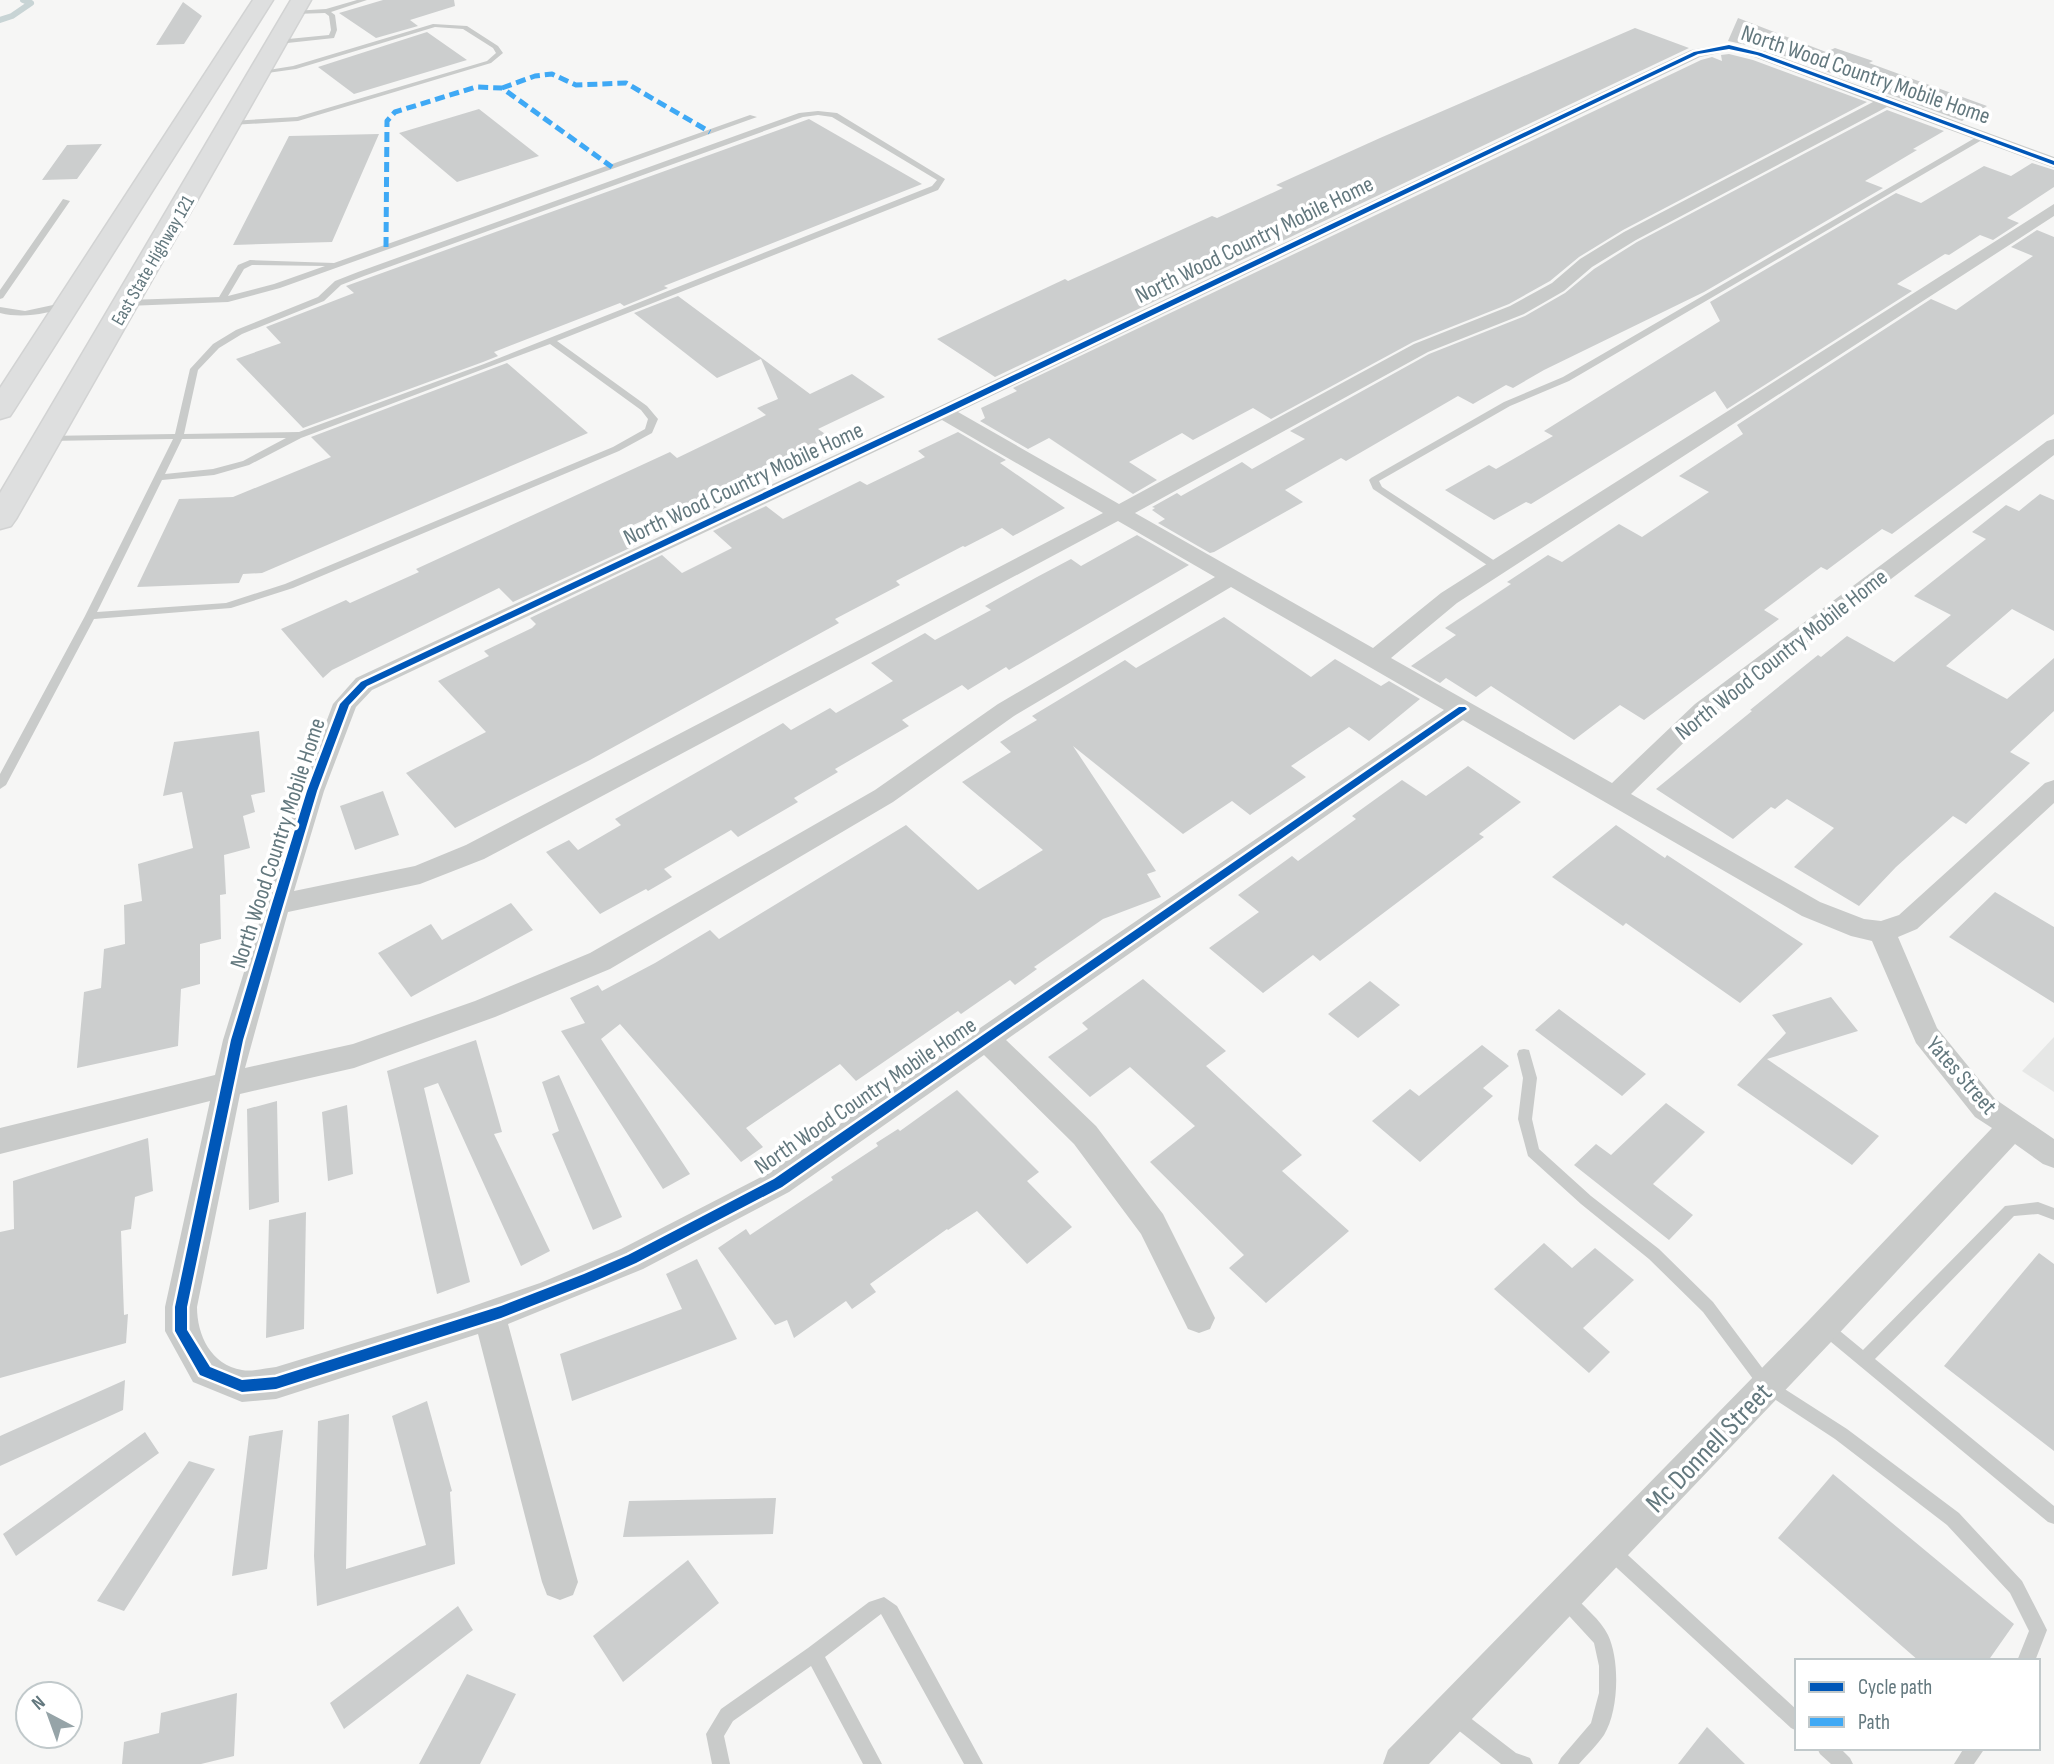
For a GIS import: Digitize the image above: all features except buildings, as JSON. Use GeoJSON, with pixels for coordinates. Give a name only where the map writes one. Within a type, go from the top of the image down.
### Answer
{"type":"FeatureCollection","features":[{"type":"Feature","properties":{"kind":"main road","name":"East State Highway 121"},"geometry":{"type":"LineString","coordinates":[[0,410],[263,0]]}},
{"type":"Feature","properties":{"kind":"main road","name":"East State Highway 121"},"geometry":{"type":"LineString","coordinates":[[0,519],[298,6]]}},
{"type":"Feature","properties":{"kind":"main road"},"geometry":{"type":"LineString","coordinates":[[67,305],[127,303]]}},
{"type":"Feature","properties":{"kind":"main road"},"geometry":{"type":"LineString","coordinates":[[0,435],[47,438]]}},
{"type":"Feature","properties":{"kind":"street","name":"North Wood Country Mobile Home"},"geometry":{"type":"LineString","coordinates":[[1462,709],[778,1183],[721,1210],[632,1259],[490,1318],[276,1382],[242,1386],[205,1371],[181,1331],[181,1307],[237,1041],[312,791],[345,704],[364,684],[943,412],[1696,52],[1729,47],[1759,54],[2054,163]]}},
{"type":"Feature","properties":{"kind":"street","name":"North Wood Country Mobile Home"},"geometry":{"type":"LineString","coordinates":[[277,904],[373,886],[419,873],[475,852],[1118,513],[1421,348],[1517,310],[1558,287],[1586,263],[1630,236],[1886,101]]}},
{"type":"Feature","properties":{"kind":"street"},"geometry":{"type":"LineString","coordinates":[[1373,660],[1449,598],[2054,209]]}},
{"type":"Feature","properties":{"kind":"street"},"geometry":{"type":"LineString","coordinates":[[943,412],[1811,909],[1861,929],[1882,932],[1908,922],[2054,789]]}},
{"type":"Feature","properties":{"kind":"street","name":"North Wood Country Mobile Home"},"geometry":{"type":"LineString","coordinates":[[1615,795],[1703,710],[2054,445]]}},
{"type":"Feature","properties":{"kind":"street"},"geometry":{"type":"LineString","coordinates":[[0,1141],[354,1056],[485,1009],[600,961],[884,796],[1006,710],[1230,578]]}},
{"type":"Feature","properties":{"kind":"street","name":"Yates Street"},"geometry":{"type":"LineString","coordinates":[[1882,932],[1926,1035],[1985,1108],[2054,1155]]}},
{"type":"Feature","properties":{"kind":"street","name":"North Wood Country Mobile Home"},"geometry":{"type":"LineString","coordinates":[[985,1038],[1085,1135],[1152,1224],[1199,1318]]}},
{"type":"Feature","properties":{"kind":"street","name":"Mc Donnell Street"},"geometry":{"type":"LineString","coordinates":[[1402,1764],[1824,1327],[2012,1127]]}},
{"type":"Feature","properties":{"kind":"street"},"geometry":{"type":"LineString","coordinates":[[490,1318],[560,1582]]}},
{"type":"Feature","properties":{"kind":"lane"},"geometry":{"type":"LineString","coordinates":[[326,11],[364,0]]}},
{"type":"Feature","properties":{"kind":"lane"},"geometry":{"type":"LineString","coordinates":[[278,42],[332,37],[332,15],[326,11],[298,6]]}},
{"type":"Feature","properties":{"kind":"lane"},"geometry":{"type":"LineString","coordinates":[[231,123],[298,119],[334,110],[489,62],[500,53],[496,47],[465,27],[435,25],[317,62],[260,72]]}},
{"type":"Feature","properties":{"kind":"lane"},"geometry":{"type":"LineString","coordinates":[[0,785],[90,615],[179,436],[194,369],[216,346],[239,332],[321,299],[338,283],[802,115],[834,115],[941,179],[935,188],[300,435],[246,463],[214,472],[159,477]]}},
{"type":"Feature","properties":{"kind":"lane"},"geometry":{"type":"LineString","coordinates":[[127,303],[222,299],[277,286],[753,117]]}},
{"type":"Feature","properties":{"kind":"lane"},"geometry":{"type":"LineString","coordinates":[[1497,567],[1378,489],[1374,480],[1507,404],[1566,379],[1983,137]]}},
{"type":"Feature","properties":{"kind":"lane"},"geometry":{"type":"LineString","coordinates":[[0,296],[66,201]]}},
{"type":"Feature","properties":{"kind":"lane"},"geometry":{"type":"LineString","coordinates":[[222,299],[242,267],[250,262],[338,264]]}},
{"type":"Feature","properties":{"kind":"lane"},"geometry":{"type":"LineString","coordinates":[[0,318],[67,305]]}},
{"type":"Feature","properties":{"kind":"lane"},"geometry":{"type":"LineString","coordinates":[[0,310],[10,314]]}},
{"type":"Feature","properties":{"kind":"lane"},"geometry":{"type":"LineString","coordinates":[[90,615],[227,606],[289,586],[603,454],[649,431],[653,419],[644,408],[550,340]]}},
{"type":"Feature","properties":{"kind":"lane"},"geometry":{"type":"LineString","coordinates":[[47,438],[300,435]]}},
{"type":"Feature","properties":{"kind":"lane"},"geometry":{"type":"LineString","coordinates":[[1524,1055],[1530,1078],[1525,1119],[1533,1152],[1586,1200],[1654,1254],[1708,1307],[1767,1386],[1841,1434],[1953,1519],[2016,1587],[2038,1630],[2027,1659]]}},
{"type":"Feature","properties":{"kind":"lane"},"geometry":{"type":"LineString","coordinates":[[1865,1359],[2010,1210],[2038,1208],[2054,1214]]}},
{"type":"Feature","properties":{"kind":"lane"},"geometry":{"type":"LineString","coordinates":[[1824,1327],[2054,1516]]}},
{"type":"Feature","properties":{"kind":"lane"},"geometry":{"type":"LineString","coordinates":[[1609,1549],[1795,1720]]}},
{"type":"Feature","properties":{"kind":"lane"},"geometry":{"type":"LineString","coordinates":[[1563,1598],[1601,1638],[1608,1680],[1608,1693],[1598,1728],[1567,1764]]}},
{"type":"Feature","properties":{"kind":"lane"},"geometry":{"type":"LineString","coordinates":[[721,1764],[715,1734],[727,1714],[875,1608],[884,1605],[891,1612],[974,1764]]}},
{"type":"Feature","properties":{"kind":"lane"},"geometry":{"type":"LineString","coordinates":[[814,1654],[873,1764]]}},
{"type":"Feature","properties":{"kind":"lane"},"geometry":{"type":"LineString","coordinates":[[1451,1713],[1512,1761],[1524,1764]]}},
{"type":"Feature","properties":{"kind":"lane"},"geometry":{"type":"LineString","coordinates":[[1828,1750],[1844,1764]]}},
{"type":"Feature","properties":{"kind":"lane"},"geometry":{"type":"LineString","coordinates":[[1963,1764],[1974,1750]]}},
{"type":"Feature","properties":{"kind":"shaded area"},"geometry":{"type":"Polygon","coordinates":[[[2054,1037],[2054,1092],[2022,1071],[2054,1037]]]}},
{"type":"Feature","properties":{"kind":"waterway"},"geometry":{"type":"LineString","coordinates":[[0,20],[12,16],[31,3],[23,0]]}},
{"type":"Feature","properties":{"kind":"marked path"},"geometry":{"type":"LineString","coordinates":[[502,88],[535,76],[552,74],[576,85],[626,83],[710,132]]}},
{"type":"Feature","properties":{"kind":"marked path"},"geometry":{"type":"LineString","coordinates":[[386,247],[387,121],[395,112],[476,87],[502,88],[612,167]]}},
{"type":"Feature","properties":{"kind":"cycle path"},"geometry":{"type":"LineString","coordinates":[[1462,709],[778,1183],[632,1259],[501,1312],[276,1383],[242,1386],[205,1371],[181,1331],[181,1307],[237,1040],[312,791],[345,704],[364,684],[1696,53],[1729,47],[1759,54],[2054,163]]}}]}
